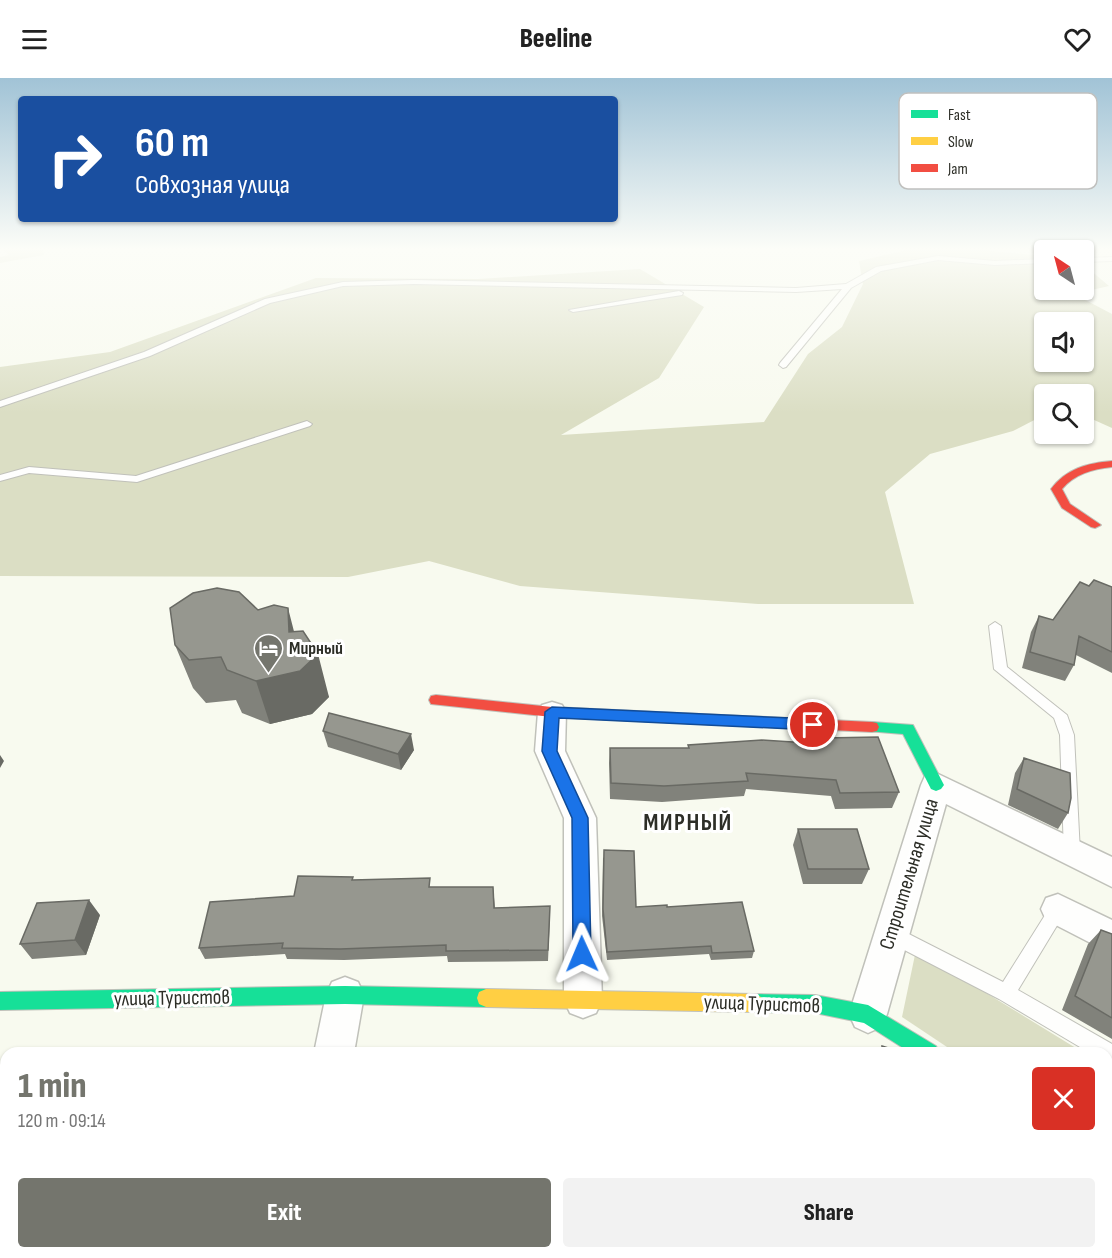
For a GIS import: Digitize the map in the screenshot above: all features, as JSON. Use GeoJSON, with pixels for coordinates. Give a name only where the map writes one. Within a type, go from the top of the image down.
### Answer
{"type":"FeatureCollection","features":[{"type":"Feature","properties":{"kind":"street"},"geometry":{"type":"LineString","coordinates":[[1095,525],[1059,500],[1056,489],[1076,469],[1091,465],[1112,464]]}},
{"type":"Feature","properties":{"kind":"street"},"geometry":{"type":"LineString","coordinates":[[436,700],[552,712],[908,729],[936,785]]}},
{"type":"Feature","properties":{"kind":"street"},"geometry":{"type":"LineString","coordinates":[[552,712],[550,751],[580,818],[583,1000]]}},
{"type":"Feature","properties":{"kind":"street","name":"Строительная улица"},"geometry":{"type":"LineString","coordinates":[[868,1014],[936,785],[1112,873]]}},
{"type":"Feature","properties":{"kind":"street"},"geometry":{"type":"LineString","coordinates":[[1058,909],[1112,938]]}},
{"type":"Feature","properties":{"kind":"street"},"geometry":{"type":"LineString","coordinates":[[335,1047],[345,995]]}},
{"type":"Feature","properties":{"kind":"street","name":"улица Туристов"},"geometry":{"type":"LineString","coordinates":[[0,1001],[345,995],[815,1004],[868,1014],[920,1047]]}},
{"type":"Feature","properties":{"kind":"lane"},"geometry":{"type":"LineString","coordinates":[[0,404],[147,354],[261,303]]}},
{"type":"Feature","properties":{"kind":"lane"},"geometry":{"type":"LineString","coordinates":[[573,310],[615,303]]}},
{"type":"Feature","properties":{"kind":"lane"},"geometry":{"type":"LineString","coordinates":[[783,365],[834,303]]}},
{"type":"Feature","properties":{"kind":"lane"},"geometry":{"type":"LineString","coordinates":[[0,478],[29,470],[137,479],[307,424]]}},
{"type":"Feature","properties":{"kind":"lane"},"geometry":{"type":"LineString","coordinates":[[995,626],[1001,669],[1060,715],[1064,725],[1067,735],[1072,853]]}},
{"type":"Feature","properties":{"kind":"lane"},"geometry":{"type":"LineString","coordinates":[[1006,993],[1058,909]]}},
{"type":"Feature","properties":{"kind":"lane"},"geometry":{"type":"LineString","coordinates":[[891,934],[1006,993],[1098,1047]]}},
{"type":"Feature","properties":{"kind":"green space"},"geometry":{"type":"Polygon","coordinates":[[[246,303],[697,303],[704,307],[659,378],[561,435],[764,422],[808,354],[842,327],[854,303],[1091,303],[1112,314],[1112,428],[1094,420],[1094,384],[1034,384],[1034,420],[1013,431],[930,454],[885,492],[914,604],[758,604],[520,586],[429,561],[348,577],[0,576],[0,367],[110,352],[246,303]]]}},
{"type":"Feature","properties":{"kind":"green space"},"geometry":{"type":"Polygon","coordinates":[[[916,950],[1074,1047],[947,1047],[902,1017],[916,950]]]}},
{"type":"Feature","properties":{"kind":"building"},"geometry":{"type":"Polygon","coordinates":[[[1094,580],[1112,587],[1112,652],[1079,636],[1074,665],[1030,652],[1039,616],[1053,620],[1080,582],[1089,586],[1094,580]]]}},
{"type":"Feature","properties":{"kind":"building"},"geometry":{"type":"Polygon","coordinates":[[[217,588],[239,592],[258,610],[274,605],[288,608],[289,632],[303,631],[318,654],[300,671],[256,681],[227,670],[221,657],[189,660],[175,645],[170,608],[193,593],[217,588]]]}},
{"type":"Feature","properties":{"kind":"building"},"geometry":{"type":"Polygon","coordinates":[[[329,713],[411,734],[398,754],[323,731],[329,713]]]}},
{"type":"Feature","properties":{"kind":"building"},"geometry":{"type":"Polygon","coordinates":[[[878,737],[899,792],[840,793],[836,780],[746,773],[748,781],[664,786],[611,783],[610,748],[689,748],[688,745],[762,740],[824,744],[823,738],[878,737]]]}},
{"type":"Feature","properties":{"kind":"building"},"geometry":{"type":"Polygon","coordinates":[[[1024,758],[1070,773],[1071,798],[1068,813],[1017,789],[1024,758]]]}},
{"type":"Feature","properties":{"kind":"building"},"geometry":{"type":"Polygon","coordinates":[[[798,829],[857,829],[869,869],[808,869],[798,829]]]}},
{"type":"Feature","properties":{"kind":"building"},"geometry":{"type":"Polygon","coordinates":[[[604,850],[634,851],[636,907],[742,902],[754,951],[712,953],[711,946],[607,952],[603,909],[604,850]]]}},
{"type":"Feature","properties":{"kind":"building"},"geometry":{"type":"Polygon","coordinates":[[[298,876],[353,877],[352,880],[430,878],[429,887],[493,887],[494,908],[550,906],[548,950],[446,951],[446,945],[340,949],[282,948],[283,943],[199,948],[210,902],[294,896],[298,876]]]}},
{"type":"Feature","properties":{"kind":"building"},"geometry":{"type":"Polygon","coordinates":[[[89,900],[75,940],[20,944],[37,903],[89,900]]]}},
{"type":"Feature","properties":{"kind":"building"},"geometry":{"type":"Polygon","coordinates":[[[1101,930],[1112,934],[1112,1018],[1075,996],[1101,930]]]}},
{"type":"Feature","properties":{"kind":"traffic: fast"},"geometry":{"type":"LineString","coordinates":[[872,727],[908,729],[936,785]]}},
{"type":"Feature","properties":{"kind":"traffic: fast"},"geometry":{"type":"LineString","coordinates":[[0,1001],[345,995],[486,998]]}},
{"type":"Feature","properties":{"kind":"traffic: fast"},"geometry":{"type":"LineString","coordinates":[[754,1003],[815,1004],[868,1014],[920,1047]]}},
{"type":"Feature","properties":{"kind":"traffic: slow"},"geometry":{"type":"LineString","coordinates":[[486,998],[754,1003]]}},
{"type":"Feature","properties":{"kind":"traffic: jam"},"geometry":{"type":"LineString","coordinates":[[1095,525],[1066,506],[1056,489],[1074,473],[1112,464]]}},
{"type":"Feature","properties":{"kind":"traffic: jam"},"geometry":{"type":"LineString","coordinates":[[436,700],[552,712],[872,727]]}},
{"type":"Feature","properties":{"kind":"place","name":"Мирный"},"geometry":{"type":"Point","coordinates":[268,674]}},
{"type":"Feature","properties":{"kind":"district","name":"МИРНЫЙ"},"geometry":{"type":"Point","coordinates":[688,822]}},
{"type":"Feature","properties":{"kind":"route"},"geometry":{"type":"LineString","coordinates":[[582,954],[580,818],[550,751],[552,712],[813,725]]}}]}
